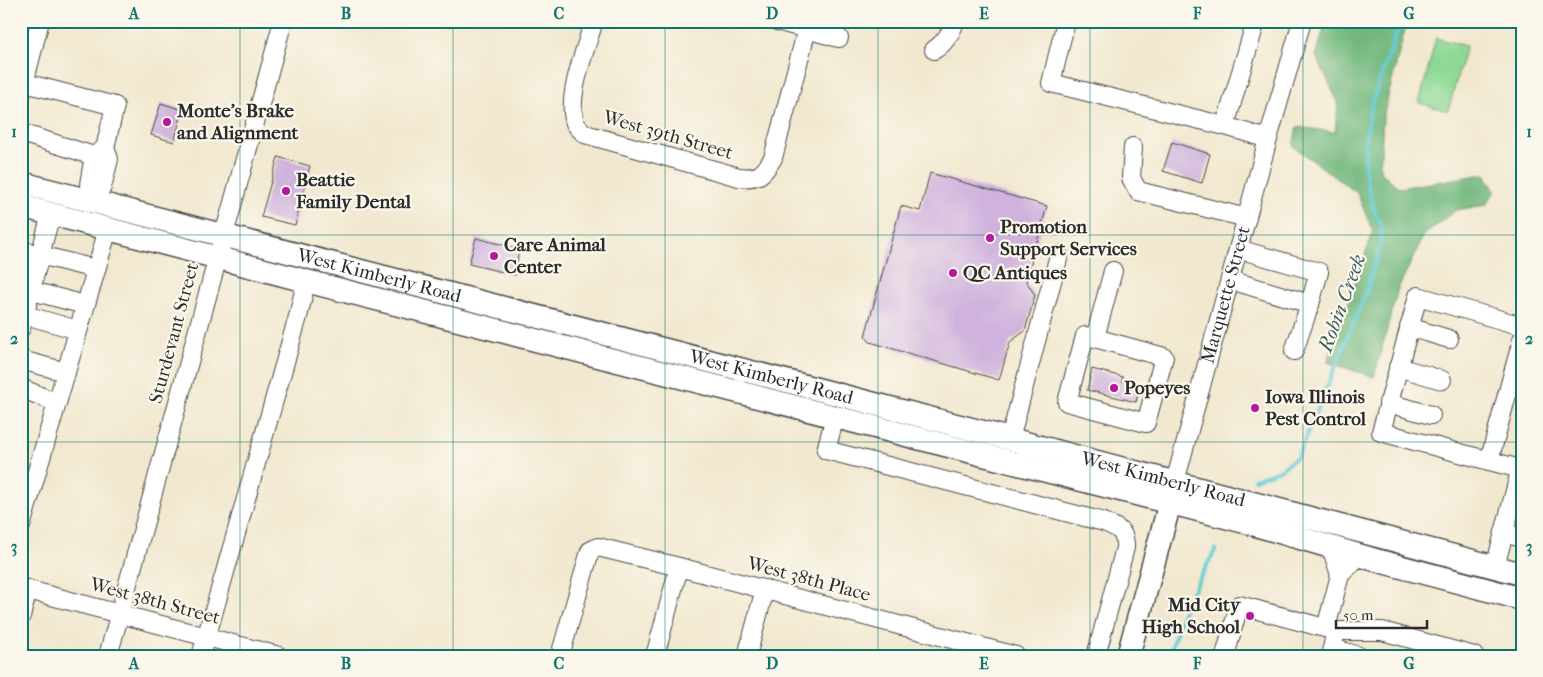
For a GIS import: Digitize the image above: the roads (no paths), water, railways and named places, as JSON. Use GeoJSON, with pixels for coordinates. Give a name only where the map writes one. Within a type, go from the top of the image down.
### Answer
{"type":"FeatureCollection","features":[{"type":"Feature","properties":{"kind":"main road","name":"West Kimberly Road"},"geometry":{"type":"LineString","coordinates":[[21,183],[93,198],[223,235],[1010,439],[1172,492],[1245,522],[1522,599]]}},
{"type":"Feature","properties":{"kind":"main road","name":"West Kimberly Road"},"geometry":{"type":"LineString","coordinates":[[21,206],[306,282],[835,417],[1172,492],[1522,574]]}},
{"type":"Feature","properties":{"kind":"main road","name":"Marquette Street"},"geometry":{"type":"LineString","coordinates":[[1128,656],[1172,492]]}},
{"type":"Feature","properties":{"kind":"main road"},"geometry":{"type":"LineString","coordinates":[[1489,590],[1511,587],[1522,588]]}},
{"type":"Feature","properties":{"kind":"street"},"geometry":{"type":"LineString","coordinates":[[40,21],[22,87],[115,106],[89,184],[93,198]]}},
{"type":"Feature","properties":{"kind":"street","name":"Sturdevant Street"},"geometry":{"type":"LineString","coordinates":[[108,656],[283,21]]}},
{"type":"Feature","properties":{"kind":"street","name":"West 39th Street"},"geometry":{"type":"LineString","coordinates":[[594,21],[573,95],[572,109],[576,125],[585,134],[739,177],[753,179],[765,172],[773,158],[808,29]]}},
{"type":"Feature","properties":{"kind":"street"},"geometry":{"type":"LineString","coordinates":[[777,21],[839,38]]}},
{"type":"Feature","properties":{"kind":"street"},"geometry":{"type":"LineString","coordinates":[[934,50],[943,44],[950,34],[955,21]]}},
{"type":"Feature","properties":{"kind":"street"},"geometry":{"type":"LineString","coordinates":[[1066,21],[1051,83],[1225,126],[1268,140]]}},
{"type":"Feature","properties":{"kind":"street"},"geometry":{"type":"LineString","coordinates":[[1225,126],[1256,21]]}},
{"type":"Feature","properties":{"kind":"street","name":"Marquette Street"},"geometry":{"type":"LineString","coordinates":[[1172,492],[1246,218],[1302,21]]}},
{"type":"Feature","properties":{"kind":"street"},"geometry":{"type":"LineString","coordinates":[[21,133],[100,152]]}},
{"type":"Feature","properties":{"kind":"street"},"geometry":{"type":"LineString","coordinates":[[1133,147],[1131,178],[1138,191],[1246,218]]}},
{"type":"Feature","properties":{"kind":"street"},"geometry":{"type":"LineString","coordinates":[[51,214],[23,322],[78,330]]}},
{"type":"Feature","properties":{"kind":"street"},"geometry":{"type":"LineString","coordinates":[[21,526],[108,229]]}},
{"type":"Feature","properties":{"kind":"street"},"geometry":{"type":"LineString","coordinates":[[1238,249],[1319,272],[1294,351]]}},
{"type":"Feature","properties":{"kind":"street"},"geometry":{"type":"LineString","coordinates":[[21,250],[95,269]]}},
{"type":"Feature","properties":{"kind":"street"},"geometry":{"type":"LineString","coordinates":[[1010,439],[1059,255]]}},
{"type":"Feature","properties":{"kind":"street"},"geometry":{"type":"LineString","coordinates":[[1095,338],[1113,271]]}},
{"type":"Feature","properties":{"kind":"street"},"geometry":{"type":"LineString","coordinates":[[1230,280],[1310,304]]}},
{"type":"Feature","properties":{"kind":"street"},"geometry":{"type":"LineString","coordinates":[[201,656],[299,313],[306,282]]}},
{"type":"Feature","properties":{"kind":"street"},"geometry":{"type":"LineString","coordinates":[[32,291],[85,305]]}},
{"type":"Feature","properties":{"kind":"street"},"geometry":{"type":"LineString","coordinates":[[1495,567],[1521,467],[1489,461],[1381,432],[1418,296],[1522,326]]}},
{"type":"Feature","properties":{"kind":"street"},"geometry":{"type":"LineString","coordinates":[[1409,327],[1449,339]]}},
{"type":"Feature","properties":{"kind":"street"},"geometry":{"type":"LineString","coordinates":[[1085,336],[1095,338],[1164,357],[1146,423],[1067,402],[1085,336]]}},
{"type":"Feature","properties":{"kind":"street"},"geometry":{"type":"LineString","coordinates":[[1489,461],[1522,340]]}},
{"type":"Feature","properties":{"kind":"street"},"geometry":{"type":"LineString","coordinates":[[21,360],[66,372]]}},
{"type":"Feature","properties":{"kind":"street"},"geometry":{"type":"LineString","coordinates":[[1398,367],[1442,380]]}},
{"type":"Feature","properties":{"kind":"street"},"geometry":{"type":"LineString","coordinates":[[21,388],[57,403]]}},
{"type":"Feature","properties":{"kind":"street"},"geometry":{"type":"LineString","coordinates":[[1388,402],[1431,415]]}},
{"type":"Feature","properties":{"kind":"street","name":"West Kimberly Road"},"geometry":{"type":"LineString","coordinates":[[835,417],[826,450],[1104,522],[1122,532],[1125,548],[1096,656]]}},
{"type":"Feature","properties":{"kind":"street"},"geometry":{"type":"LineString","coordinates":[[1504,533],[1522,538]]}},
{"type":"Feature","properties":{"kind":"street","name":"West 38th Place"},"geometry":{"type":"LineString","coordinates":[[560,656],[590,551],[598,547],[1016,656]]}},
{"type":"Feature","properties":{"kind":"street"},"geometry":{"type":"LineString","coordinates":[[1331,547],[1340,575],[1331,630],[1331,652],[1359,656]]}},
{"type":"Feature","properties":{"kind":"street"},"geometry":{"type":"LineString","coordinates":[[1340,575],[1360,555]]}},
{"type":"Feature","properties":{"kind":"street"},"geometry":{"type":"LineString","coordinates":[[655,656],[679,567]]}},
{"type":"Feature","properties":{"kind":"street"},"geometry":{"type":"LineString","coordinates":[[21,616],[24,588]]}},
{"type":"Feature","properties":{"kind":"street","name":"West 38th Street"},"geometry":{"type":"LineString","coordinates":[[24,588],[278,656]]}},
{"type":"Feature","properties":{"kind":"street"},"geometry":{"type":"LineString","coordinates":[[747,656],[765,589]]}},
{"type":"Feature","properties":{"kind":"street"},"geometry":{"type":"LineString","coordinates":[[1225,656],[1240,605],[1331,630],[1382,631],[1474,656]]}},
{"type":"Feature","properties":{"kind":"waterway","name":"Robin Creek"},"geometry":{"type":"LineString","coordinates":[[1254,479],[1280,470],[1298,456],[1366,293],[1380,245],[1382,230],[1371,201],[1365,170],[1365,141],[1372,102],[1401,21]]}},
{"type":"Feature","properties":{"kind":"waterway","name":"Robin Creek"},"geometry":{"type":"LineString","coordinates":[[1169,656],[1185,605],[1216,549]]}},
{"type":"Feature","properties":{"kind":"place","name":"Monte's Brake and Alignment"},"geometry":{"type":"Point","coordinates":[167,122]}},
{"type":"Feature","properties":{"kind":"place","name":"Beattie Family Dental"},"geometry":{"type":"Point","coordinates":[286,191]}},
{"type":"Feature","properties":{"kind":"place","name":"Promotion Support Services"},"geometry":{"type":"Point","coordinates":[990,238]}},
{"type":"Feature","properties":{"kind":"place","name":"Care Animal Center"},"geometry":{"type":"Point","coordinates":[494,256]}},
{"type":"Feature","properties":{"kind":"place","name":"QC Antiques"},"geometry":{"type":"Point","coordinates":[953,273]}},
{"type":"Feature","properties":{"kind":"place","name":"Popeyes"},"geometry":{"type":"Point","coordinates":[1114,388]}},
{"type":"Feature","properties":{"kind":"place","name":"Iowa Illinois Pest Control"},"geometry":{"type":"Point","coordinates":[1255,408]}},
{"type":"Feature","properties":{"kind":"place","name":"Mid City High School"},"geometry":{"type":"Point","coordinates":[1250,616]}}]}
